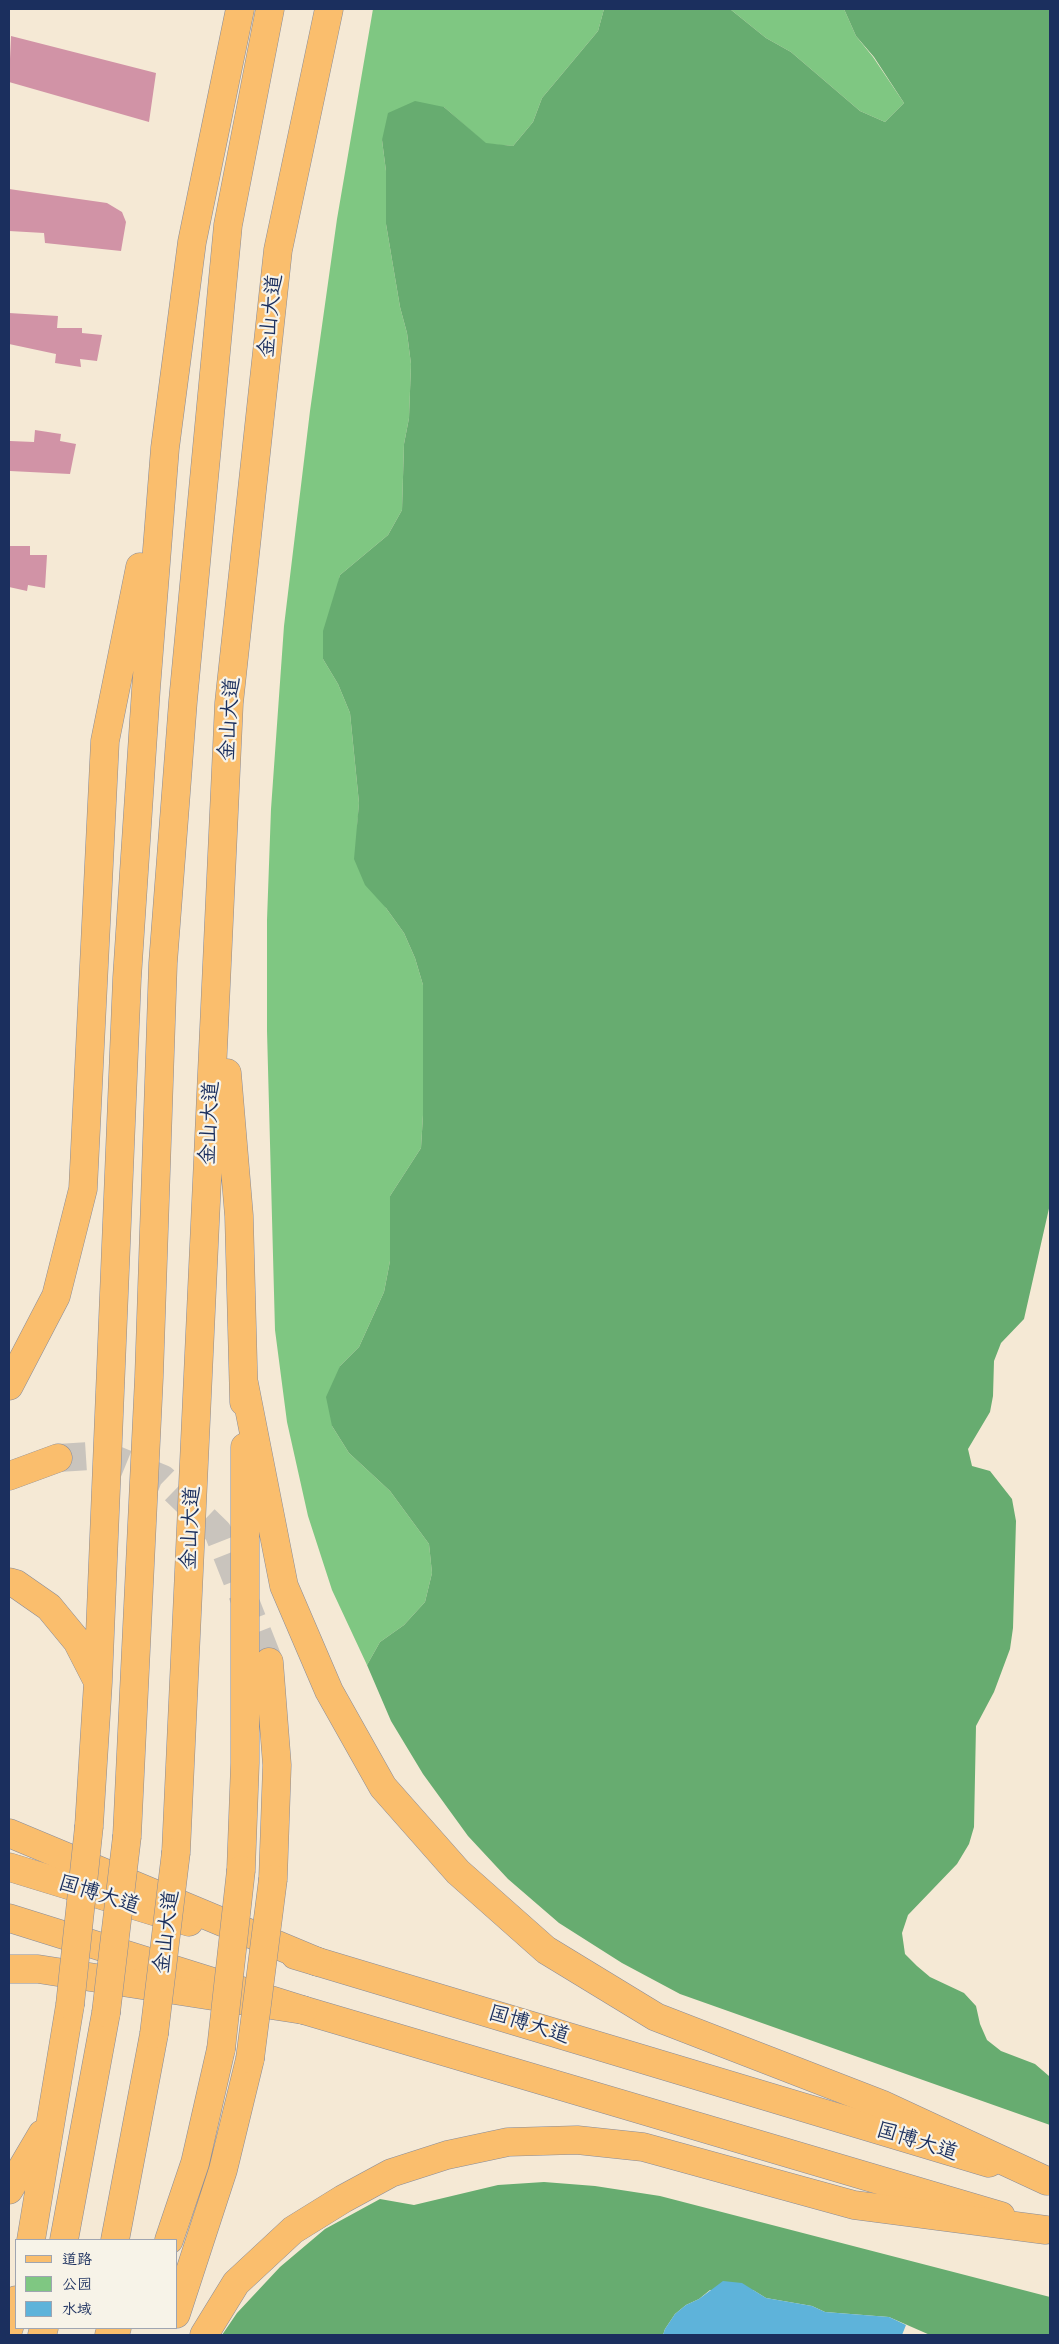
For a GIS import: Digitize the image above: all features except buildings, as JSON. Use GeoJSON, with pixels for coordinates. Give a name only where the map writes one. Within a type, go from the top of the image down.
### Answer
{"type":"FeatureCollection","features":[{"type":"Feature","properties":{"kind":"main road"},"geometry":{"type":"LineString","coordinates":[[31,2239],[54,2111],[70,2005],[89,1826],[98,1682],[127,978],[146,690],[165,448],[192,242],[240,9]]}},
{"type":"Feature","properties":{"kind":"main road"},"geometry":{"type":"LineString","coordinates":[[64,2239],[106,2012],[127,1836],[149,1377],[163,963],[183,701],[228,225],[270,9]]}},
{"type":"Feature","properties":{"kind":"main road","name":"金山大道"},"geometry":{"type":"LineString","coordinates":[[115,2239],[154,2034],[176,1852],[229,702],[278,250],[329,9]]}},
{"type":"Feature","properties":{"kind":"main road"},"geometry":{"type":"LineString","coordinates":[[9,1386],[56,1296],[83,1189],[105,741],[165,448]]}},
{"type":"Feature","properties":{"kind":"main road"},"geometry":{"type":"LineString","coordinates":[[170,2238],[195,2163],[221,2049],[241,1870],[245,1763],[244,1383],[239,1216],[218,965]]}},
{"type":"Feature","properties":{"kind":"main road"},"geometry":{"type":"LineString","coordinates":[[244,1383],[284,1586],[329,1691],[383,1787],[458,1872],[546,1950],[656,2016],[881,2104],[1049,2181]]}},
{"type":"Feature","properties":{"kind":"main road"},"geometry":{"type":"LineString","coordinates":[[9,1476],[58,1458]]}},
{"type":"Feature","properties":{"kind":"main road"},"geometry":{"type":"LineString","coordinates":[[9,1582],[16,1584],[49,1607],[77,1641],[98,1682]]}},
{"type":"Feature","properties":{"kind":"main road"},"geometry":{"type":"LineString","coordinates":[[178,2308],[223,2170],[250,2059],[273,1879],[277,1765],[269,1662]]}},
{"type":"Feature","properties":{"kind":"main road"},"geometry":{"type":"LineString","coordinates":[[9,1833],[318,1962]]}},
{"type":"Feature","properties":{"kind":"main road","name":"国博大道"},"geometry":{"type":"LineString","coordinates":[[9,1867],[318,1962],[1049,2181]]}},
{"type":"Feature","properties":{"kind":"main road"},"geometry":{"type":"LineString","coordinates":[[9,1918],[303,2010],[1048,2230]]}},
{"type":"Feature","properties":{"kind":"main road"},"geometry":{"type":"LineString","coordinates":[[9,1969],[38,1969],[303,2010]]}},
{"type":"Feature","properties":{"kind":"main road"},"geometry":{"type":"LineString","coordinates":[[9,2190],[29,2159],[54,2111]]}},
{"type":"Feature","properties":{"kind":"main road"},"geometry":{"type":"LineString","coordinates":[[204,2335],[236,2283],[293,2230],[343,2199],[392,2173],[447,2155],[508,2142],[577,2140],[643,2147],[854,2205],[1048,2230]]}},
{"type":"Feature","properties":{"kind":"main road"},"geometry":{"type":"LineString","coordinates":[[9,2328],[15,2304]]}},
{"type":"Feature","properties":{"kind":"green space"},"geometry":{"type":"Polygon","coordinates":[[[373,9],[604,9],[598,31],[542,98],[533,122],[513,146],[486,144],[444,107],[382,140],[386,171],[386,224],[400,307],[407,333],[411,364],[409,418],[404,444],[402,510],[388,535],[340,575],[323,659],[338,684],[350,713],[359,803],[357,830],[386,908],[404,933],[415,958],[423,985],[423,1115],[421,1148],[390,1196],[390,1261],[384,1292],[359,1347],[340,1366],[332,1426],[349,1453],[390,1491],[429,1544],[432,1573],[425,1602],[404,1625],[380,1642],[367,1665],[332,1590],[308,1516],[287,1422],[275,1330],[267,1031],[267,920],[271,809],[284,626],[310,411],[337,219],[373,9]]]}},
{"type":"Feature","properties":{"kind":"green space"},"geometry":{"type":"Polygon","coordinates":[[[604,9],[730,9],[766,38],[791,52],[860,111],[885,122],[904,103],[874,57],[856,36],[844,9],[1050,9],[1050,1204],[1024,1319],[1001,1343],[994,1361],[993,1396],[990,1412],[968,1449],[972,1466],[990,1471],[1012,1499],[1016,1521],[1013,1628],[1010,1649],[994,1692],[976,1726],[974,1827],[969,1844],[957,1864],[908,1915],[902,1933],[905,1954],[917,1966],[930,1977],[964,1993],[976,2006],[980,2024],[987,2040],[1001,2051],[1035,2064],[1049,2076],[1050,2125],[680,1994],[622,1963],[559,1923],[508,1879],[468,1836],[423,1774],[391,1721],[367,1665],[380,1642],[404,1625],[425,1602],[432,1573],[429,1544],[390,1491],[349,1453],[332,1426],[326,1397],[340,1366],[359,1347],[384,1292],[390,1261],[390,1196],[421,1148],[423,1115],[423,985],[415,958],[404,933],[386,908],[365,885],[354,859],[359,803],[350,713],[338,684],[323,659],[323,631],[340,575],[388,535],[402,510],[404,444],[409,418],[411,364],[407,333],[400,307],[386,224],[386,171],[382,140],[388,113],[415,101],[444,107],[486,143],[513,146],[533,122],[542,98],[598,31],[604,9]]]}},
{"type":"Feature","properties":{"kind":"green space"},"geometry":{"type":"Polygon","coordinates":[[[730,9],[844,9],[856,36],[873,57],[904,103],[885,122],[860,111],[791,52],[766,38],[730,9]]]}},
{"type":"Feature","properties":{"kind":"green space"},"geometry":{"type":"Polygon","coordinates":[[[544,2182],[595,2186],[660,2196],[1050,2297],[1050,2335],[930,2335],[889,2317],[825,2312],[812,2306],[766,2298],[753,2290],[710,2290],[675,2314],[663,2335],[222,2335],[237,2313],[280,2267],[325,2229],[380,2199],[414,2205],[498,2185],[544,2182]]]}},
{"type":"Feature","properties":{"kind":"water"},"geometry":{"type":"Polygon","coordinates":[[[723,2281],[742,2283],[766,2298],[812,2306],[825,2312],[889,2317],[906,2325],[902,2335],[663,2335],[675,2314],[723,2281]]]}},
{"type":"Feature","properties":{"kind":"tunnel"},"geometry":{"type":"LineString","coordinates":[[58,1458],[104,1455],[163,1479],[218,1532],[269,1662]]}}]}
